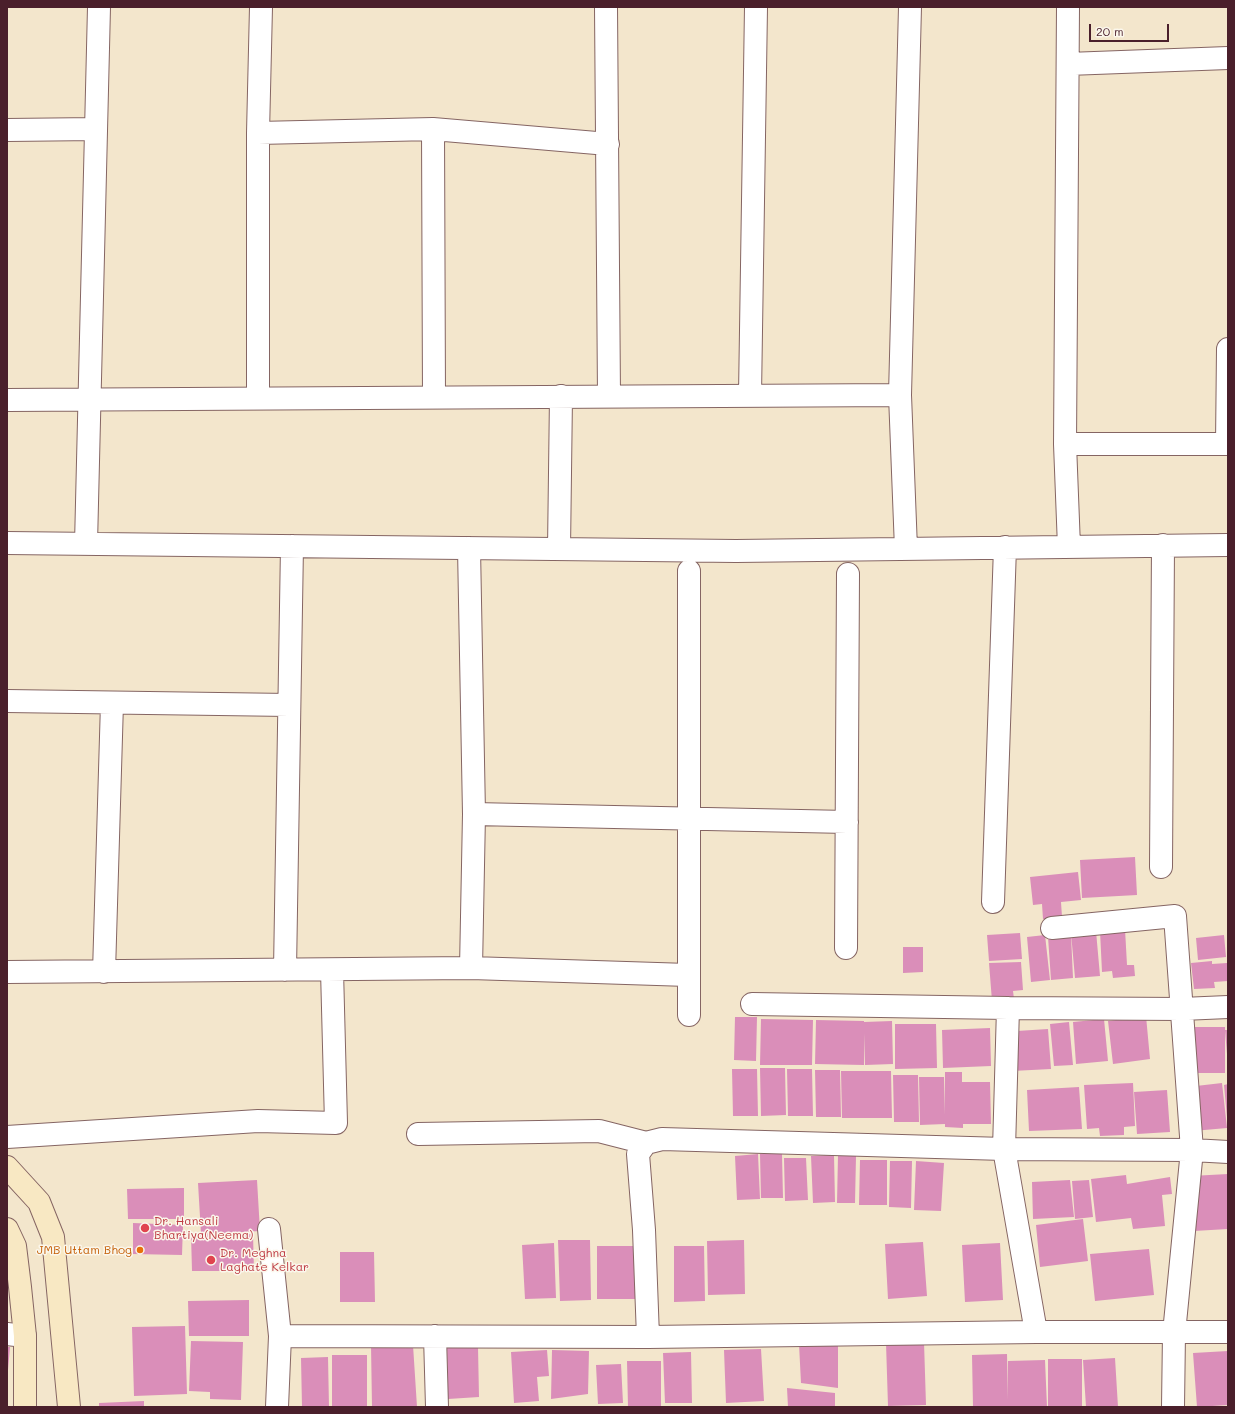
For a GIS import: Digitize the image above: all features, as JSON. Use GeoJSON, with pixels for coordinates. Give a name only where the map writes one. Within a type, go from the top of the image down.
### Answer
{"type":"FeatureCollection","features":[{"type":"Feature","properties":{"kind":"street"},"geometry":{"type":"LineString","coordinates":[[86,544],[99,7]]}},
{"type":"Feature","properties":{"kind":"street"},"geometry":{"type":"LineString","coordinates":[[258,398],[258,133],[261,7]]}},
{"type":"Feature","properties":{"kind":"street"},"geometry":{"type":"LineString","coordinates":[[606,7],[610,396]]}},
{"type":"Feature","properties":{"kind":"street"},"geometry":{"type":"LineString","coordinates":[[750,395],[756,7]]}},
{"type":"Feature","properties":{"kind":"street"},"geometry":{"type":"LineString","coordinates":[[906,549],[900,395],[910,7]]}},
{"type":"Feature","properties":{"kind":"street"},"geometry":{"type":"LineString","coordinates":[[1068,7],[1065,444],[1069,547]]}},
{"type":"Feature","properties":{"kind":"street"},"geometry":{"type":"LineString","coordinates":[[1068,64],[1228,58]]}},
{"type":"Feature","properties":{"kind":"street"},"geometry":{"type":"LineString","coordinates":[[7,130],[96,129]]}},
{"type":"Feature","properties":{"kind":"street"},"geometry":{"type":"LineString","coordinates":[[258,133],[433,129],[608,144]]}},
{"type":"Feature","properties":{"kind":"street"},"geometry":{"type":"LineString","coordinates":[[433,129],[434,397]]}},
{"type":"Feature","properties":{"kind":"street"},"geometry":{"type":"LineString","coordinates":[[1065,444],[1227,444],[1228,348]]}},
{"type":"Feature","properties":{"kind":"street"},"geometry":{"type":"LineString","coordinates":[[7,400],[900,395]]}},
{"type":"Feature","properties":{"kind":"street"},"geometry":{"type":"LineString","coordinates":[[559,549],[561,396]]}},
{"type":"Feature","properties":{"kind":"street"},"geometry":{"type":"LineString","coordinates":[[7,543],[736,551],[1228,545]]}},
{"type":"Feature","properties":{"kind":"street"},"geometry":{"type":"LineString","coordinates":[[1161,867],[1163,545]]}},
{"type":"Feature","properties":{"kind":"street"},"geometry":{"type":"LineString","coordinates":[[285,970],[292,546]]}},
{"type":"Feature","properties":{"kind":"street"},"geometry":{"type":"LineString","coordinates":[[993,902],[1005,547]]}},
{"type":"Feature","properties":{"kind":"street"},"geometry":{"type":"LineString","coordinates":[[469,548],[474,814],[471,968]]}},
{"type":"Feature","properties":{"kind":"street"},"geometry":{"type":"LineString","coordinates":[[689,571],[689,1015]]}},
{"type":"Feature","properties":{"kind":"street"},"geometry":{"type":"LineString","coordinates":[[846,948],[848,574]]}},
{"type":"Feature","properties":{"kind":"street"},"geometry":{"type":"LineString","coordinates":[[7,701],[289,705]]}},
{"type":"Feature","properties":{"kind":"street"},"geometry":{"type":"LineString","coordinates":[[104,972],[112,703]]}},
{"type":"Feature","properties":{"kind":"street"},"geometry":{"type":"LineString","coordinates":[[474,814],[847,822]]}},
{"type":"Feature","properties":{"kind":"street"},"geometry":{"type":"LineString","coordinates":[[1052,928],[1175,916],[1192,1150],[1174,1333],[1173,1407]]}},
{"type":"Feature","properties":{"kind":"street"},"geometry":{"type":"LineString","coordinates":[[7,972],[471,968],[688,975]]}},
{"type":"Feature","properties":{"kind":"street"},"geometry":{"type":"LineString","coordinates":[[7,1137],[258,1121],[336,1123],[332,970]]}},
{"type":"Feature","properties":{"kind":"street"},"geometry":{"type":"LineString","coordinates":[[752,1004],[1008,1008],[1182,1009],[1228,1007]]}},
{"type":"Feature","properties":{"kind":"street"},"geometry":{"type":"LineString","coordinates":[[1008,1008],[1004,1149],[1036,1332]]}},
{"type":"Feature","properties":{"kind":"street"},"geometry":{"type":"LineString","coordinates":[[418,1134],[599,1131],[646,1143],[662,1138],[1004,1149],[1192,1150],[1228,1152]]}},
{"type":"Feature","properties":{"kind":"street"},"geometry":{"type":"LineString","coordinates":[[646,1143],[638,1154],[644,1230],[648,1337]]}},
{"type":"Feature","properties":{"kind":"street"},"geometry":{"type":"LineString","coordinates":[[11,1170],[39,1202],[53,1237],[69,1407]]}},
{"type":"Feature","properties":{"kind":"street"},"geometry":{"type":"LineString","coordinates":[[268,1229],[280,1336],[277,1407]]}},
{"type":"Feature","properties":{"kind":"street"},"geometry":{"type":"LineString","coordinates":[[7,1230],[15,1246],[16,1335],[25,1407]]}},
{"type":"Feature","properties":{"kind":"street"},"geometry":{"type":"LineString","coordinates":[[280,1336],[648,1337],[1036,1332],[1228,1332]]}},
{"type":"Feature","properties":{"kind":"street"},"geometry":{"type":"LineString","coordinates":[[434,1336],[437,1407]]}},
{"type":"Feature","properties":{"kind":"building"},"geometry":{"type":"Polygon","coordinates":[[[1135,857],[1137,895],[1082,898],[1080,860],[1135,857]]]}},
{"type":"Feature","properties":{"kind":"building"},"geometry":{"type":"Polygon","coordinates":[[[1078,872],[1081,900],[1061,902],[1062,917],[1043,919],[1042,904],[1033,905],[1030,877],[1078,872]]]}},
{"type":"Feature","properties":{"kind":"building"},"geometry":{"type":"Polygon","coordinates":[[[1125,929],[1127,965],[1134,965],[1135,976],[1113,978],[1112,971],[1102,972],[1100,931],[1125,929]]]}},
{"type":"Feature","properties":{"kind":"building"},"geometry":{"type":"Polygon","coordinates":[[[1096,931],[1100,976],[1075,978],[1071,933],[1096,931]]]}},
{"type":"Feature","properties":{"kind":"building"},"geometry":{"type":"Polygon","coordinates":[[[1020,933],[1022,959],[989,961],[987,935],[1020,933]]]}},
{"type":"Feature","properties":{"kind":"building"},"geometry":{"type":"Polygon","coordinates":[[[1045,935],[1050,980],[1031,982],[1027,937],[1045,935]]]}},
{"type":"Feature","properties":{"kind":"building"},"geometry":{"type":"Polygon","coordinates":[[[1071,935],[1073,978],[1051,980],[1048,937],[1071,935]]]}},
{"type":"Feature","properties":{"kind":"building"},"geometry":{"type":"Polygon","coordinates":[[[1224,935],[1226,957],[1198,960],[1196,938],[1224,935]]]}},
{"type":"Feature","properties":{"kind":"building"},"geometry":{"type":"Polygon","coordinates":[[[903,947],[923,947],[923,972],[903,973],[903,947]]]}},
{"type":"Feature","properties":{"kind":"building"},"geometry":{"type":"Polygon","coordinates":[[[1212,961],[1212,964],[1227,963],[1228,981],[1214,982],[1215,988],[1194,989],[1191,963],[1212,961]]]}},
{"type":"Feature","properties":{"kind":"building"},"geometry":{"type":"Polygon","coordinates":[[[1021,962],[1023,990],[1013,991],[1014,999],[992,1001],[989,963],[1021,962]]]}},
{"type":"Feature","properties":{"kind":"building"},"geometry":{"type":"Polygon","coordinates":[[[1146,1016],[1150,1059],[1113,1064],[1108,1021],[1146,1016]]]}},
{"type":"Feature","properties":{"kind":"building"},"geometry":{"type":"Polygon","coordinates":[[[735,1017],[757,1017],[756,1061],[734,1060],[735,1017]]]}},
{"type":"Feature","properties":{"kind":"building"},"geometry":{"type":"Polygon","coordinates":[[[761,1019],[813,1020],[812,1065],[760,1065],[761,1019]]]}},
{"type":"Feature","properties":{"kind":"building"},"geometry":{"type":"Polygon","coordinates":[[[1104,1019],[1108,1061],[1076,1064],[1073,1022],[1104,1019]]]}},
{"type":"Feature","properties":{"kind":"building"},"geometry":{"type":"Polygon","coordinates":[[[816,1020],[864,1022],[892,1021],[893,1064],[865,1065],[864,1033],[864,1065],[815,1064],[816,1020]]]}},
{"type":"Feature","properties":{"kind":"building"},"geometry":{"type":"Polygon","coordinates":[[[1069,1022],[1073,1065],[1054,1066],[1050,1024],[1069,1022]]]}},
{"type":"Feature","properties":{"kind":"building"},"geometry":{"type":"Polygon","coordinates":[[[895,1024],[936,1024],[937,1068],[895,1069],[895,1024]]]}},
{"type":"Feature","properties":{"kind":"building"},"geometry":{"type":"Polygon","coordinates":[[[1192,1027],[1225,1027],[1225,1073],[1196,1073],[1196,1040],[1192,1039],[1192,1027]]]}},
{"type":"Feature","properties":{"kind":"building"},"geometry":{"type":"Polygon","coordinates":[[[990,1028],[991,1066],[943,1068],[942,1030],[990,1028]]]}},
{"type":"Feature","properties":{"kind":"building"},"geometry":{"type":"Polygon","coordinates":[[[1048,1029],[1051,1069],[1012,1071],[1017,1031],[1048,1029]]]}},
{"type":"Feature","properties":{"kind":"building"},"geometry":{"type":"Polygon","coordinates":[[[1225,1030],[1228,1030],[1228,1054],[1227,1054],[1225,1030]]]}},
{"type":"Feature","properties":{"kind":"building"},"geometry":{"type":"Polygon","coordinates":[[[760,1068],[785,1068],[786,1115],[761,1116],[760,1068]]]}},
{"type":"Feature","properties":{"kind":"building"},"geometry":{"type":"Polygon","coordinates":[[[732,1069],[757,1069],[758,1116],[733,1116],[732,1069]]]}},
{"type":"Feature","properties":{"kind":"building"},"geometry":{"type":"Polygon","coordinates":[[[787,1069],[812,1069],[813,1116],[788,1116],[787,1069]]]}},
{"type":"Feature","properties":{"kind":"building"},"geometry":{"type":"Polygon","coordinates":[[[815,1070],[840,1070],[841,1117],[816,1117],[815,1070]]]}},
{"type":"Feature","properties":{"kind":"building"},"geometry":{"type":"Polygon","coordinates":[[[841,1071],[891,1071],[892,1118],[842,1118],[841,1071]]]}},
{"type":"Feature","properties":{"kind":"building"},"geometry":{"type":"Polygon","coordinates":[[[945,1072],[962,1072],[962,1082],[990,1082],[991,1124],[963,1124],[963,1128],[945,1127],[945,1124],[920,1125],[919,1077],[944,1077],[945,1115],[945,1072]]]}},
{"type":"Feature","properties":{"kind":"building"},"geometry":{"type":"Polygon","coordinates":[[[893,1075],[918,1075],[919,1122],[894,1122],[893,1075]]]}},
{"type":"Feature","properties":{"kind":"building"},"geometry":{"type":"Polygon","coordinates":[[[1133,1083],[1135,1126],[1124,1127],[1124,1135],[1100,1136],[1099,1128],[1087,1129],[1084,1085],[1133,1083]]]}},
{"type":"Feature","properties":{"kind":"building"},"geometry":{"type":"Polygon","coordinates":[[[1222,1083],[1227,1128],[1193,1131],[1196,1086],[1222,1083]]]}},
{"type":"Feature","properties":{"kind":"building"},"geometry":{"type":"Polygon","coordinates":[[[1228,1084],[1228,1117],[1227,1117],[1224,1085],[1228,1084]]]}},
{"type":"Feature","properties":{"kind":"building"},"geometry":{"type":"Polygon","coordinates":[[[1079,1087],[1082,1129],[1029,1131],[1027,1090],[1079,1087]]]}},
{"type":"Feature","properties":{"kind":"building"},"geometry":{"type":"Polygon","coordinates":[[[1167,1090],[1170,1132],[1137,1134],[1134,1092],[1167,1090]]]}},
{"type":"Feature","properties":{"kind":"building"},"geometry":{"type":"Polygon","coordinates":[[[758,1154],[760,1199],[737,1200],[735,1156],[758,1154]]]}},
{"type":"Feature","properties":{"kind":"building"},"geometry":{"type":"Polygon","coordinates":[[[760,1154],[782,1154],[783,1198],[761,1198],[760,1154]]]}},
{"type":"Feature","properties":{"kind":"building"},"geometry":{"type":"Polygon","coordinates":[[[834,1155],[835,1202],[813,1203],[811,1156],[834,1155]]]}},
{"type":"Feature","properties":{"kind":"building"},"geometry":{"type":"Polygon","coordinates":[[[838,1155],[856,1156],[855,1203],[837,1203],[838,1155]]]}},
{"type":"Feature","properties":{"kind":"building"},"geometry":{"type":"Polygon","coordinates":[[[784,1158],[806,1158],[808,1200],[785,1201],[784,1158]]]}},
{"type":"Feature","properties":{"kind":"building"},"geometry":{"type":"Polygon","coordinates":[[[860,1160],[887,1160],[887,1205],[859,1205],[860,1160]]]}},
{"type":"Feature","properties":{"kind":"building"},"geometry":{"type":"Polygon","coordinates":[[[890,1161],[912,1161],[911,1208],[889,1207],[890,1161]]]}},
{"type":"Feature","properties":{"kind":"building"},"geometry":{"type":"Polygon","coordinates":[[[916,1161],[944,1163],[941,1211],[914,1210],[916,1161]]]}},
{"type":"Feature","properties":{"kind":"building"},"geometry":{"type":"Polygon","coordinates":[[[1228,1174],[1228,1229],[1194,1231],[1191,1176],[1228,1174]]]}},
{"type":"Feature","properties":{"kind":"building"},"geometry":{"type":"Polygon","coordinates":[[[1126,1175],[1127,1184],[1170,1177],[1172,1194],[1162,1195],[1165,1226],[1133,1229],[1131,1218],[1096,1222],[1091,1179],[1126,1175]]]}},
{"type":"Feature","properties":{"kind":"building"},"geometry":{"type":"Polygon","coordinates":[[[257,1180],[260,1231],[209,1234],[253,1234],[254,1271],[192,1271],[191,1234],[201,1234],[198,1183],[257,1180]]]}},
{"type":"Feature","properties":{"kind":"building"},"geometry":{"type":"Polygon","coordinates":[[[1070,1180],[1074,1217],[1033,1219],[1032,1182],[1070,1180]]]}},
{"type":"Feature","properties":{"kind":"building"},"geometry":{"type":"Polygon","coordinates":[[[1089,1180],[1093,1217],[1075,1219],[1072,1181],[1089,1180]]]}},
{"type":"Feature","properties":{"kind":"building"},"geometry":{"type":"Polygon","coordinates":[[[184,1188],[184,1219],[128,1219],[127,1189],[184,1188]]]}},
{"type":"Feature","properties":{"kind":"building"},"geometry":{"type":"Polygon","coordinates":[[[1083,1219],[1088,1261],[1040,1267],[1036,1225],[1083,1219]]]}},
{"type":"Feature","properties":{"kind":"building"},"geometry":{"type":"Polygon","coordinates":[[[133,1223],[183,1225],[182,1255],[133,1254],[133,1223]]]}},
{"type":"Feature","properties":{"kind":"building"},"geometry":{"type":"Polygon","coordinates":[[[558,1240],[590,1240],[591,1300],[560,1301],[558,1240]]]}},
{"type":"Feature","properties":{"kind":"building"},"geometry":{"type":"Polygon","coordinates":[[[744,1240],[745,1294],[708,1295],[707,1241],[744,1240]]]}},
{"type":"Feature","properties":{"kind":"building"},"geometry":{"type":"Polygon","coordinates":[[[923,1242],[927,1296],[888,1299],[885,1244],[923,1242]]]}},
{"type":"Feature","properties":{"kind":"building"},"geometry":{"type":"Polygon","coordinates":[[[554,1243],[556,1298],[525,1299],[522,1245],[554,1243]]]}},
{"type":"Feature","properties":{"kind":"building"},"geometry":{"type":"Polygon","coordinates":[[[1000,1243],[1003,1300],[965,1302],[962,1245],[1000,1243]]]}},
{"type":"Feature","properties":{"kind":"building"},"geometry":{"type":"Polygon","coordinates":[[[597,1246],[636,1246],[637,1299],[597,1299],[597,1246]]]}},
{"type":"Feature","properties":{"kind":"building"},"geometry":{"type":"Polygon","coordinates":[[[674,1246],[704,1246],[705,1301],[674,1302],[674,1246]]]}},
{"type":"Feature","properties":{"kind":"building"},"geometry":{"type":"Polygon","coordinates":[[[1149,1249],[1154,1295],[1095,1301],[1090,1254],[1149,1249]]]}},
{"type":"Feature","properties":{"kind":"building"},"geometry":{"type":"Polygon","coordinates":[[[340,1252],[374,1252],[375,1302],[340,1302],[340,1252]]]}},
{"type":"Feature","properties":{"kind":"building"},"geometry":{"type":"Polygon","coordinates":[[[249,1300],[249,1336],[189,1336],[188,1301],[249,1300]]]}},
{"type":"Feature","properties":{"kind":"building"},"geometry":{"type":"Polygon","coordinates":[[[185,1326],[187,1394],[134,1396],[132,1327],[185,1326]]]}},
{"type":"Feature","properties":{"kind":"building"},"geometry":{"type":"Polygon","coordinates":[[[191,1341],[243,1342],[241,1400],[210,1399],[210,1392],[189,1391],[191,1341]]]}},
{"type":"Feature","properties":{"kind":"building"},"geometry":{"type":"Polygon","coordinates":[[[924,1342],[926,1405],[888,1406],[886,1343],[924,1342]]]}},
{"type":"Feature","properties":{"kind":"building"},"geometry":{"type":"Polygon","coordinates":[[[799,1344],[838,1344],[838,1388],[801,1383],[799,1344]]]}},
{"type":"Feature","properties":{"kind":"building"},"geometry":{"type":"Polygon","coordinates":[[[371,1345],[413,1345],[417,1407],[372,1407],[371,1345]]]}},
{"type":"Feature","properties":{"kind":"building"},"geometry":{"type":"Polygon","coordinates":[[[7,1347],[10,1347],[8,1370],[7,1370],[7,1347]]]}},
{"type":"Feature","properties":{"kind":"building"},"geometry":{"type":"Polygon","coordinates":[[[447,1347],[478,1347],[479,1397],[448,1399],[447,1347]]]}},
{"type":"Feature","properties":{"kind":"building"},"geometry":{"type":"Polygon","coordinates":[[[761,1349],[764,1401],[726,1403],[724,1350],[761,1349]]]}},
{"type":"Feature","properties":{"kind":"building"},"geometry":{"type":"Polygon","coordinates":[[[547,1350],[549,1376],[537,1377],[539,1401],[514,1403],[511,1352],[547,1350]]]}},
{"type":"Feature","properties":{"kind":"building"},"geometry":{"type":"Polygon","coordinates":[[[552,1350],[589,1351],[588,1394],[551,1399],[552,1350]]]}},
{"type":"Feature","properties":{"kind":"building"},"geometry":{"type":"Polygon","coordinates":[[[1228,1351],[1228,1405],[1197,1407],[1193,1353],[1228,1351]]]}},
{"type":"Feature","properties":{"kind":"building"},"geometry":{"type":"Polygon","coordinates":[[[691,1352],[692,1403],[665,1403],[663,1353],[691,1352]]]}},
{"type":"Feature","properties":{"kind":"building"},"geometry":{"type":"Polygon","coordinates":[[[1007,1354],[1008,1400],[1008,1361],[1045,1360],[1047,1407],[973,1407],[972,1355],[1007,1354]]]}},
{"type":"Feature","properties":{"kind":"building"},"geometry":{"type":"Polygon","coordinates":[[[332,1355],[367,1355],[367,1407],[332,1407],[332,1355]]]}},
{"type":"Feature","properties":{"kind":"building"},"geometry":{"type":"Polygon","coordinates":[[[328,1357],[329,1407],[302,1407],[301,1358],[328,1357]]]}},
{"type":"Feature","properties":{"kind":"building"},"geometry":{"type":"Polygon","coordinates":[[[1115,1358],[1118,1407],[1086,1407],[1083,1360],[1115,1358]]]}},
{"type":"Feature","properties":{"kind":"building"},"geometry":{"type":"Polygon","coordinates":[[[1048,1359],[1082,1359],[1082,1407],[1048,1407],[1048,1359]]]}},
{"type":"Feature","properties":{"kind":"building"},"geometry":{"type":"Polygon","coordinates":[[[627,1361],[661,1361],[661,1407],[628,1407],[627,1361]]]}},
{"type":"Feature","properties":{"kind":"building"},"geometry":{"type":"Polygon","coordinates":[[[621,1364],[623,1403],[598,1404],[596,1365],[621,1364]]]}},
{"type":"Feature","properties":{"kind":"building"},"geometry":{"type":"Polygon","coordinates":[[[787,1388],[835,1393],[835,1407],[788,1407],[787,1388]]]}},
{"type":"Feature","properties":{"kind":"building"},"geometry":{"type":"Polygon","coordinates":[[[144,1401],[144,1407],[99,1407],[99,1403],[144,1401]]]}},
{"type":"Feature","properties":{"kind":"place","name":"Dr. Hansali Bhartiya(Neema)"},"geometry":{"type":"Point","coordinates":[145,1228]}},
{"type":"Feature","properties":{"kind":"place","name":"JMB Uttam Bhog"},"geometry":{"type":"Point","coordinates":[140,1250]}},
{"type":"Feature","properties":{"kind":"place","name":"Dr. Meghna Laghate Kelkar"},"geometry":{"type":"Point","coordinates":[211,1260]}}]}
